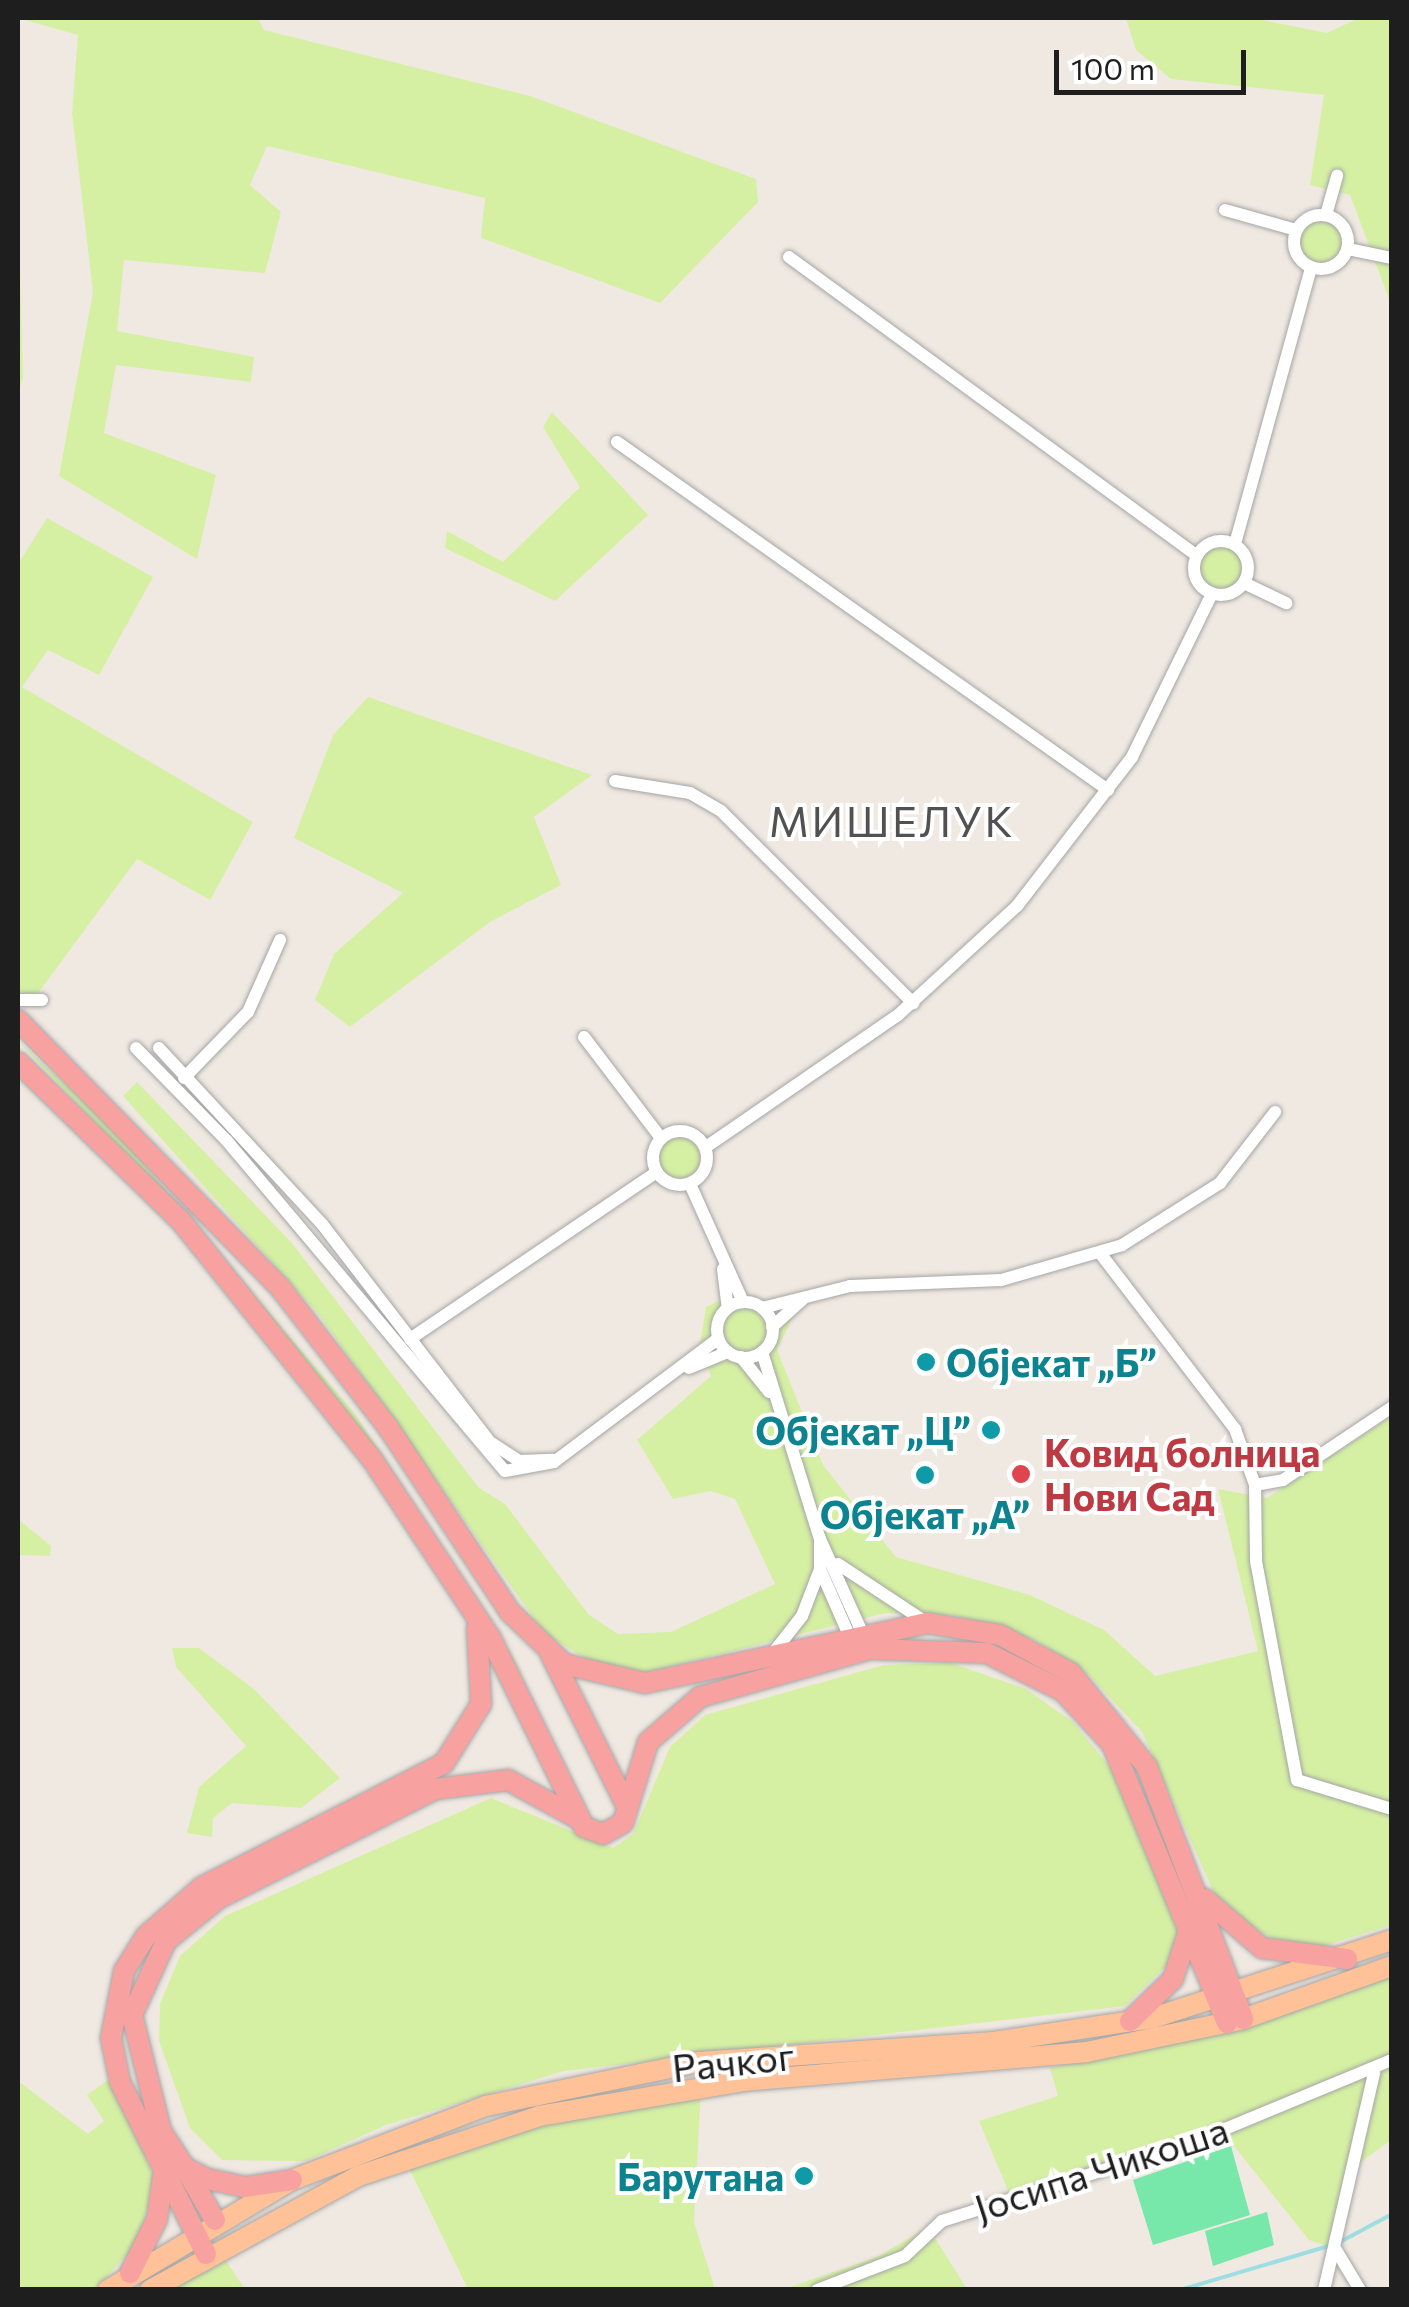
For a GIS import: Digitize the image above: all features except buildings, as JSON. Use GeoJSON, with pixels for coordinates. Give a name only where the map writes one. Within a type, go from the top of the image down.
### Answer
{"type":"FeatureCollection","features":[{"type":"Feature","properties":{"kind":"highway"},"geometry":{"type":"LineString","coordinates":[[18,1020],[282,1290],[388,1427],[510,1612],[551,1655],[628,1809]]}},
{"type":"Feature","properties":{"kind":"highway"},"geometry":{"type":"LineString","coordinates":[[18,1062],[246,1296],[469,1603],[577,1818]]}},
{"type":"Feature","properties":{"kind":"highway"},"geometry":{"type":"LineString","coordinates":[[206,2254],[163,2176],[114,2058],[124,1970],[146,1936],[202,1887],[444,1763],[481,1704],[485,1663],[469,1603]]}},
{"type":"Feature","properties":{"kind":"highway"},"geometry":{"type":"LineString","coordinates":[[214,2220],[161,2131],[134,2050],[136,1997],[166,1941],[218,1898],[436,1789],[508,1780],[609,1833],[628,1809],[648,1742],[686,1704],[859,1642],[927,1623],[1014,1640],[1100,1699],[1147,1767],[1198,1890],[1231,2010]]}},
{"type":"Feature","properties":{"kind":"highway"},"geometry":{"type":"LineString","coordinates":[[551,1655],[628,1684],[773,1654],[859,1642],[987,1653],[1074,1701],[1133,1782],[1190,1927],[1231,2010]]}},
{"type":"Feature","properties":{"kind":"highway"},"geometry":{"type":"LineString","coordinates":[[1198,1890],[1262,1948],[1347,1959]]}},
{"type":"Feature","properties":{"kind":"highway"},"geometry":{"type":"LineString","coordinates":[[1130,2021],[1178,1971],[1190,1927]]}},
{"type":"Feature","properties":{"kind":"highway"},"geometry":{"type":"LineString","coordinates":[[185,2168],[245,2187],[292,2180]]}},
{"type":"Feature","properties":{"kind":"highway"},"geometry":{"type":"LineString","coordinates":[[130,2274],[157,2219],[163,2176]]}},
{"type":"Feature","properties":{"kind":"main road","name":"Рачког"},"geometry":{"type":"LineString","coordinates":[[108,2290],[193,2232],[292,2180],[440,2120],[624,2074],[1231,2010],[1392,1940]]}},
{"type":"Feature","properties":{"kind":"main road","name":"Рачког"},"geometry":{"type":"LineString","coordinates":[[150,2290],[206,2254],[402,2159],[580,2106],[743,2081],[1087,2052],[1392,1966]]}},
{"type":"Feature","properties":{"kind":"street"},"geometry":{"type":"LineString","coordinates":[[1225,210],[1296,230],[1326,215],[1337,176]]}},
{"type":"Feature","properties":{"kind":"street"},"geometry":{"type":"LineString","coordinates":[[1296,230],[1297,256],[1312,268],[1330,268],[1348,249],[1346,231],[1326,215]]}},
{"type":"Feature","properties":{"kind":"street"},"geometry":{"type":"LineString","coordinates":[[1348,249],[1392,258]]}},
{"type":"Feature","properties":{"kind":"street"},"geometry":{"type":"LineString","coordinates":[[789,258],[1196,556]]}},
{"type":"Feature","properties":{"kind":"street"},"geometry":{"type":"LineString","coordinates":[[1244,583],[1248,566],[1235,544],[1312,268]]}},
{"type":"Feature","properties":{"kind":"street"},"geometry":{"type":"LineString","coordinates":[[617,442],[1108,790]]}},
{"type":"Feature","properties":{"kind":"street"},"geometry":{"type":"LineString","coordinates":[[1196,556],[1218,540],[1235,544]]}},
{"type":"Feature","properties":{"kind":"street"},"geometry":{"type":"LineString","coordinates":[[1196,556],[1197,582],[1212,594]]}},
{"type":"Feature","properties":{"kind":"street"},"geometry":{"type":"LineString","coordinates":[[706,1147],[913,1003],[1017,906],[1108,790],[1157,715],[1212,594],[1244,583],[1286,602]]}},
{"type":"Feature","properties":{"kind":"street"},"geometry":{"type":"LineString","coordinates":[[615,781],[690,793],[721,810],[913,1003]]}},
{"type":"Feature","properties":{"kind":"street"},"geometry":{"type":"LineString","coordinates":[[175,1086],[248,1012],[280,940]]}},
{"type":"Feature","properties":{"kind":"street"},"geometry":{"type":"LineString","coordinates":[[18,1000],[42,1000]]}},
{"type":"Feature","properties":{"kind":"street"},"geometry":{"type":"LineString","coordinates":[[401,1346],[657,1172],[661,1138],[584,1037]]}},
{"type":"Feature","properties":{"kind":"street"},"geometry":{"type":"LineString","coordinates":[[136,1048],[175,1086],[401,1346],[489,1460],[526,1474],[560,1458],[687,1369],[718,1339],[728,1308],[723,1269]]}},
{"type":"Feature","properties":{"kind":"street"},"geometry":{"type":"LineString","coordinates":[[160,1048],[414,1336],[506,1456],[560,1458]]}},
{"type":"Feature","properties":{"kind":"street"},"geometry":{"type":"LineString","coordinates":[[728,1308],[743,1302],[762,1308],[863,1284],[1001,1280],[1100,1253],[1190,1208],[1235,1168],[1275,1112]]}},
{"type":"Feature","properties":{"kind":"street"},"geometry":{"type":"LineString","coordinates":[[661,1138],[686,1130],[706,1147]]}},
{"type":"Feature","properties":{"kind":"street"},"geometry":{"type":"LineString","coordinates":[[690,1184],[704,1172],[706,1147]]}},
{"type":"Feature","properties":{"kind":"street"},"geometry":{"type":"LineString","coordinates":[[657,1172],[690,1184],[723,1269],[743,1302]]}},
{"type":"Feature","properties":{"kind":"street"},"geometry":{"type":"LineString","coordinates":[[1100,1253],[1235,1429],[1255,1485],[1256,1561],[1297,1780],[1392,1810]]}},
{"type":"Feature","properties":{"kind":"street"},"geometry":{"type":"LineString","coordinates":[[803,1299],[772,1327],[762,1352],[769,1392],[820,1539],[836,1563],[859,1642]]}},
{"type":"Feature","properties":{"kind":"street"},"geometry":{"type":"LineString","coordinates":[[762,1308],[772,1327]]}},
{"type":"Feature","properties":{"kind":"street"},"geometry":{"type":"LineString","coordinates":[[718,1339],[769,1392]]}},
{"type":"Feature","properties":{"kind":"street"},"geometry":{"type":"LineString","coordinates":[[687,1369],[734,1355],[762,1352]]}},
{"type":"Feature","properties":{"kind":"street"},"geometry":{"type":"LineString","coordinates":[[1255,1485],[1283,1480],[1392,1407]]}},
{"type":"Feature","properties":{"kind":"street"},"geometry":{"type":"LineString","coordinates":[[773,1654],[802,1616],[820,1569],[820,1539]]}},
{"type":"Feature","properties":{"kind":"street"},"geometry":{"type":"LineString","coordinates":[[836,1563],[927,1623]]}},
{"type":"Feature","properties":{"kind":"street"},"geometry":{"type":"LineString","coordinates":[[820,1569],[859,1642]]}},
{"type":"Feature","properties":{"kind":"street","name":"Јосипа Чикоша"},"geometry":{"type":"LineString","coordinates":[[817,2290],[904,2256],[942,2221],[1374,2073],[1392,2060]]}},
{"type":"Feature","properties":{"kind":"street"},"geometry":{"type":"LineString","coordinates":[[1360,2290],[1336,2250],[1334,2235],[1374,2073]]}},
{"type":"Feature","properties":{"kind":"street"},"geometry":{"type":"LineString","coordinates":[[1324,2290],[1336,2250]]}},
{"type":"Feature","properties":{"kind":"green space"},"geometry":{"type":"Polygon","coordinates":[[[18,18],[258,18],[264,30],[530,96],[756,179],[758,202],[660,303],[481,238],[485,198],[267,146],[250,185],[281,212],[265,273],[124,260],[117,331],[254,357],[251,382],[116,365],[104,433],[216,475],[197,559],[59,476],[93,292],[72,113],[78,35],[18,18]]]}},
{"type":"Feature","properties":{"kind":"green space"},"geometry":{"type":"Polygon","coordinates":[[[1126,18],[1253,18],[1327,33],[1359,18],[1391,18],[1391,304],[1350,195],[1310,185],[1324,95],[1171,79],[1136,50],[1126,18]]]}},
{"type":"Feature","properties":{"kind":"green space"},"geometry":{"type":"Polygon","coordinates":[[[18,191],[23,377],[18,395],[18,191]]]}},
{"type":"Feature","properties":{"kind":"green space"},"geometry":{"type":"Polygon","coordinates":[[[1321,217],[1338,224],[1345,241],[1338,258],[1321,265],[1304,258],[1297,241],[1304,224],[1321,217]]]}},
{"type":"Feature","properties":{"kind":"green space"},"geometry":{"type":"Polygon","coordinates":[[[552,412],[648,515],[555,601],[445,548],[447,531],[503,562],[580,487],[543,427],[552,412]]]}},
{"type":"Feature","properties":{"kind":"green space"},"geometry":{"type":"Polygon","coordinates":[[[47,518],[153,577],[99,675],[48,650],[22,687],[253,822],[210,900],[137,859],[27,1008],[18,1000],[18,564],[47,518]]]}},
{"type":"Feature","properties":{"kind":"green space"},"geometry":{"type":"Polygon","coordinates":[[[1221,544],[1238,551],[1245,568],[1238,585],[1221,592],[1204,585],[1197,568],[1204,551],[1221,544]]]}},
{"type":"Feature","properties":{"kind":"green space"},"geometry":{"type":"Polygon","coordinates":[[[368,697],[592,775],[534,817],[561,885],[490,922],[350,1027],[315,1000],[334,954],[403,893],[294,838],[333,735],[368,697]]]}},
{"type":"Feature","properties":{"kind":"green space"},"geometry":{"type":"Polygon","coordinates":[[[18,1041],[115,1130],[224,1259],[18,1041]]]}},
{"type":"Feature","properties":{"kind":"green space"},"geometry":{"type":"Polygon","coordinates":[[[137,1082],[292,1243],[479,1488],[505,1504],[589,1615],[618,1634],[671,1632],[775,1584],[735,1499],[710,1491],[673,1499],[637,1440],[711,1376],[700,1344],[706,1307],[739,1291],[794,1314],[777,1350],[823,1465],[896,1557],[1030,1595],[1104,1630],[1155,1676],[1258,1651],[1218,1489],[1267,1498],[1391,1417],[1391,1925],[1320,1947],[1279,1943],[1220,1906],[1142,1732],[1089,1675],[1035,1640],[953,1615],[886,1613],[639,1674],[600,1667],[545,1634],[320,1316],[123,1096],[137,1082]]]}},
{"type":"Feature","properties":{"kind":"green space"},"geometry":{"type":"Polygon","coordinates":[[[680,1134],[697,1141],[704,1158],[697,1175],[680,1182],[663,1175],[656,1158],[663,1141],[680,1134]]]}},
{"type":"Feature","properties":{"kind":"green space"},"geometry":{"type":"Polygon","coordinates":[[[225,1261],[356,1415],[528,1681],[225,1261]]]}},
{"type":"Feature","properties":{"kind":"green space"},"geometry":{"type":"Polygon","coordinates":[[[18,1519],[51,1546],[50,1556],[18,1555],[18,1519]]]}},
{"type":"Feature","properties":{"kind":"green space"},"geometry":{"type":"Polygon","coordinates":[[[172,1648],[199,1648],[254,1689],[340,1778],[301,1808],[232,1803],[213,1818],[212,1837],[187,1833],[199,1787],[246,1746],[176,1667],[172,1648]]]}},
{"type":"Feature","properties":{"kind":"green space"},"geometry":{"type":"Polygon","coordinates":[[[951,1663],[1026,1689],[1073,1722],[1124,1784],[1180,1924],[1175,1957],[1125,2006],[564,2071],[386,2125],[306,2161],[222,2160],[190,2128],[159,2041],[160,2004],[180,1956],[225,1916],[491,1798],[613,1848],[633,1834],[670,1747],[705,1715],[884,1665],[951,1663]]]}},
{"type":"Feature","properties":{"kind":"green space"},"geometry":{"type":"Polygon","coordinates":[[[1391,1974],[1391,2140],[1357,2165],[1333,2248],[1309,2240],[1218,2126],[1009,2193],[979,2121],[1058,2096],[1050,2068],[1234,2029],[1391,1974]]]}},
{"type":"Feature","properties":{"kind":"green space"},"geometry":{"type":"Polygon","coordinates":[[[112,2077],[154,2178],[139,2242],[95,2289],[18,2289],[18,2081],[88,2134],[104,2121],[87,2095],[112,2077]]]}},
{"type":"Feature","properties":{"kind":"green space"},"geometry":{"type":"Polygon","coordinates":[[[701,2089],[694,2222],[715,2289],[468,2289],[407,2164],[489,2128],[701,2089]]]}},
{"type":"Feature","properties":{"kind":"green space"},"geometry":{"type":"Polygon","coordinates":[[[1231,2146],[1250,2215],[1153,2245],[1133,2180],[1231,2146]]]}},
{"type":"Feature","properties":{"kind":"green space"},"geometry":{"type":"Polygon","coordinates":[[[1267,2212],[1274,2245],[1213,2266],[1205,2231],[1267,2212]]]}},
{"type":"Feature","properties":{"kind":"green space"},"geometry":{"type":"Polygon","coordinates":[[[928,2227],[967,2289],[782,2290],[879,2256],[928,2227]]]}},
{"type":"Feature","properties":{"kind":"green space"},"geometry":{"type":"Polygon","coordinates":[[[220,2252],[245,2289],[164,2290],[220,2252]]]}},
{"type":"Feature","properties":{"kind":"waterway"},"geometry":{"type":"LineString","coordinates":[[1338,2243],[1392,2214]]}},
{"type":"Feature","properties":{"kind":"waterway"},"geometry":{"type":"LineString","coordinates":[[1180,2290],[1329,2246]]}},
{"type":"Feature","properties":{"kind":"place","name":"Објекат „Б”"},"geometry":{"type":"Point","coordinates":[926,1362]}},
{"type":"Feature","properties":{"kind":"place","name":"Објекат „Ц”"},"geometry":{"type":"Point","coordinates":[991,1430]}},
{"type":"Feature","properties":{"kind":"place","name":"Ковид болница Нови Сад"},"geometry":{"type":"Point","coordinates":[1021,1474]}},
{"type":"Feature","properties":{"kind":"place","name":"Објекат „А”"},"geometry":{"type":"Point","coordinates":[925,1475]}},
{"type":"Feature","properties":{"kind":"place","name":"Барутана"},"geometry":{"type":"Point","coordinates":[804,2176]}},
{"type":"Feature","properties":{"kind":"district","name":"МИШЕЛУК"},"geometry":{"type":"Point","coordinates":[892,820]}}]}
